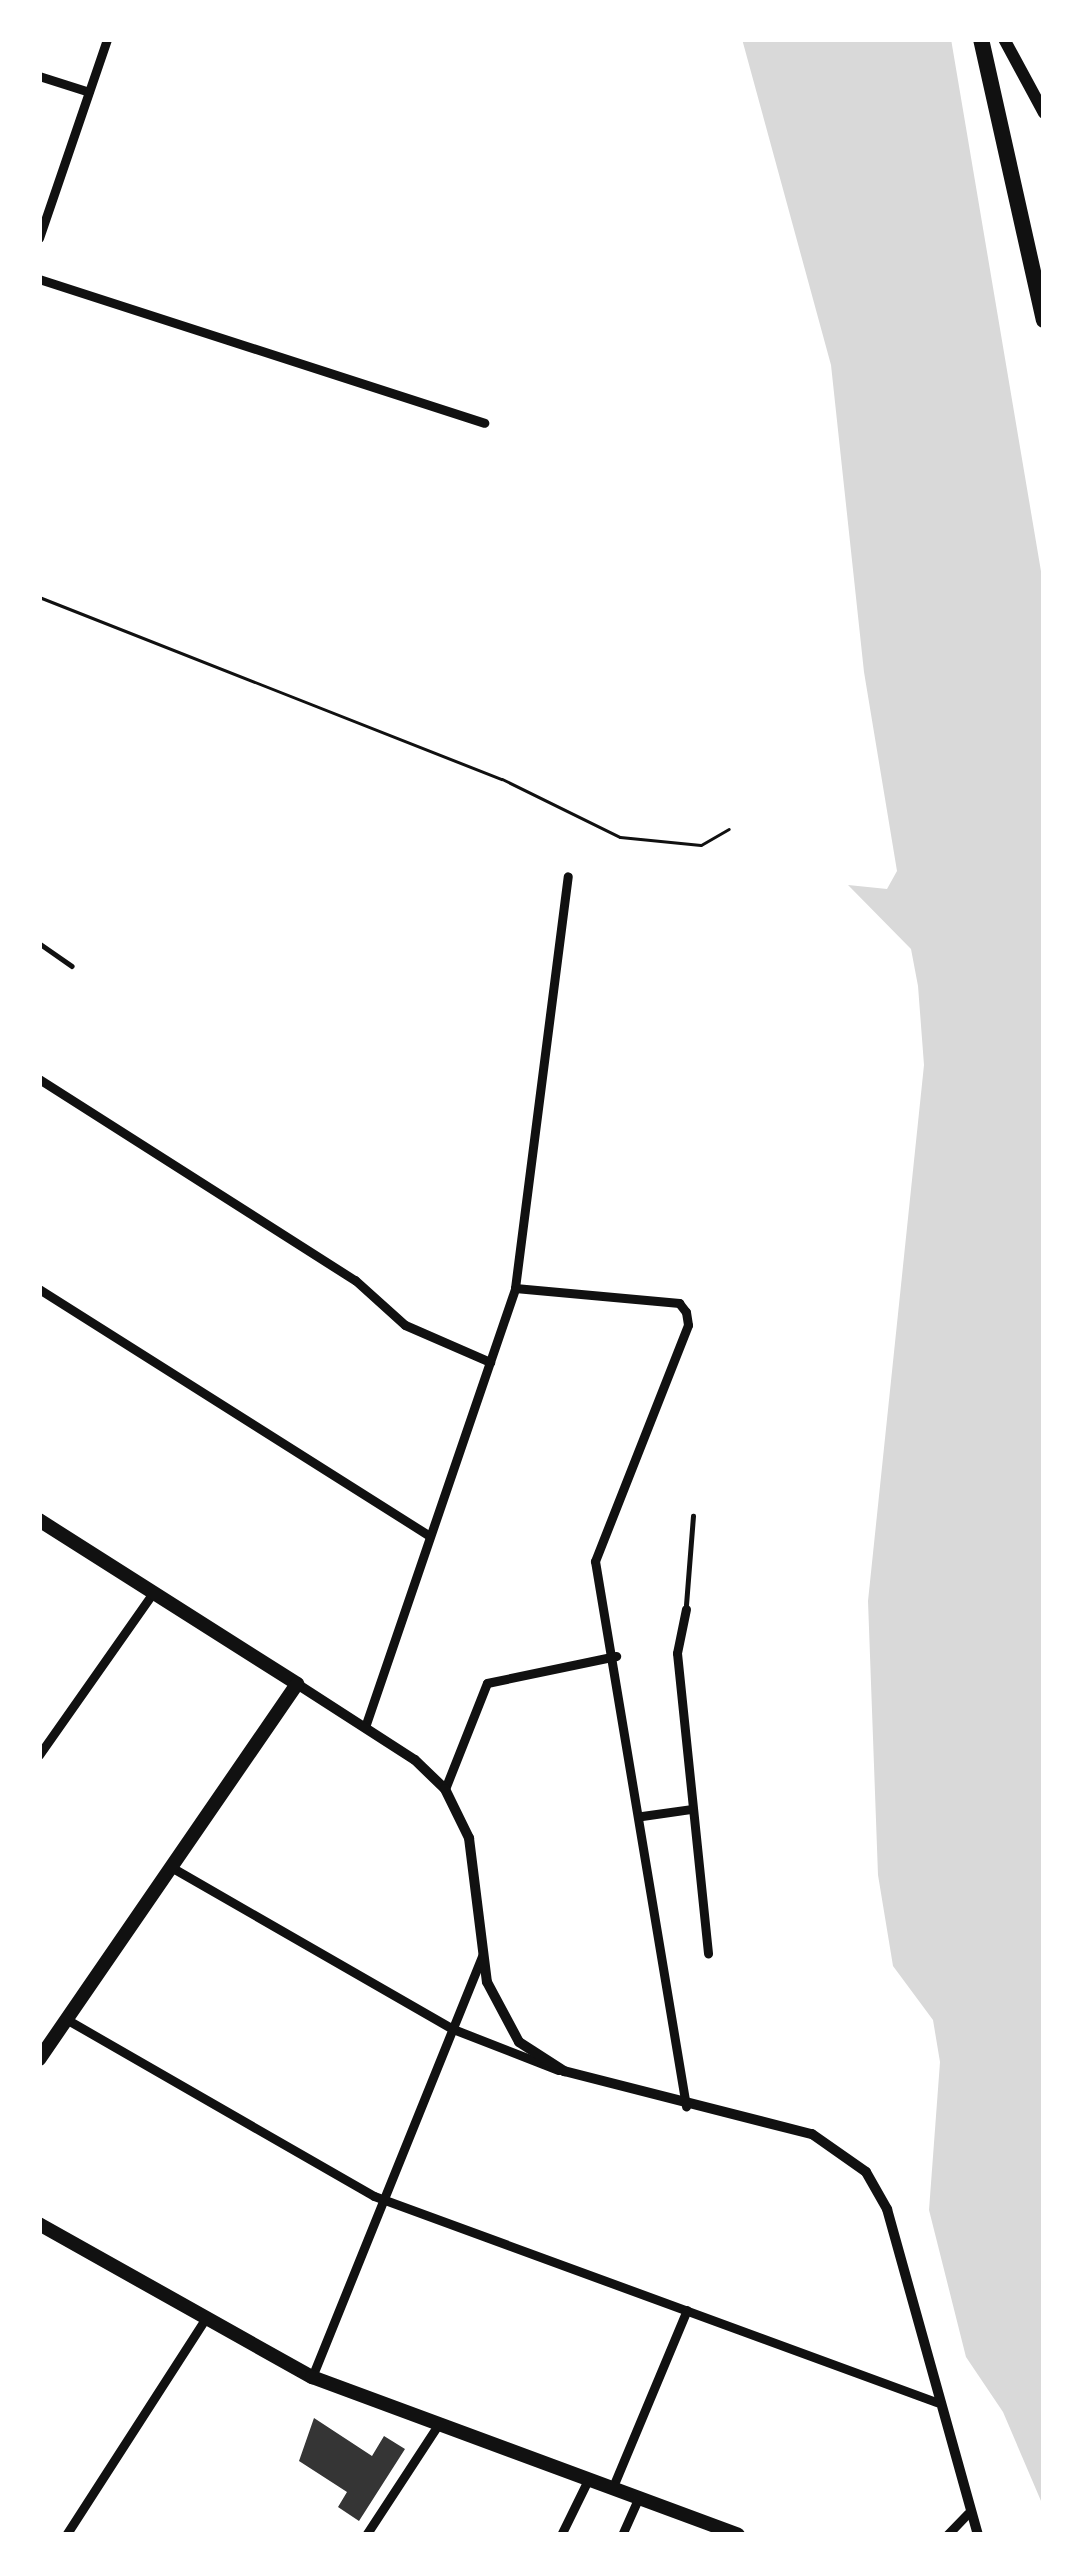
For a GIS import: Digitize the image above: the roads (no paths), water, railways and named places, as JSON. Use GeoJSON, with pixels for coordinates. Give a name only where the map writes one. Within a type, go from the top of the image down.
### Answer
{"type":"FeatureCollection","features":[{"type":"Feature","properties":{"kind":"highway"},"geometry":{"type":"LineString","coordinates":[[981,39],[1044,320]]}},
{"type":"Feature","properties":{"kind":"main road"},"geometry":{"type":"LineString","coordinates":[[1004,39],[1042,110]]}},
{"type":"Feature","properties":{"kind":"main road"},"geometry":{"type":"LineString","coordinates":[[39,1520],[297,1684],[39,2059]]}},
{"type":"Feature","properties":{"kind":"main road"},"geometry":{"type":"LineString","coordinates":[[39,2224],[312,2377],[738,2535]]}},
{"type":"Feature","properties":{"kind":"street"},"geometry":{"type":"LineString","coordinates":[[39,238],[107,39]]}},
{"type":"Feature","properties":{"kind":"street"},"geometry":{"type":"LineString","coordinates":[[39,76],[89,92]]}},
{"type":"Feature","properties":{"kind":"street"},"geometry":{"type":"LineString","coordinates":[[39,279],[484,423]]}},
{"type":"Feature","properties":{"kind":"street"},"geometry":{"type":"LineString","coordinates":[[364,1727],[515,1288],[568,876]]}},
{"type":"Feature","properties":{"kind":"street"},"geometry":{"type":"LineString","coordinates":[[39,1078],[355,1280],[405,1325],[490,1362]]}},
{"type":"Feature","properties":{"kind":"street"},"geometry":{"type":"LineString","coordinates":[[39,1288],[430,1536]]}},
{"type":"Feature","properties":{"kind":"street"},"geometry":{"type":"LineString","coordinates":[[515,1288],[679,1303],[688,1325],[595,1561],[616,1656],[686,2106]]}},
{"type":"Feature","properties":{"kind":"street"},"geometry":{"type":"LineString","coordinates":[[39,1755],[153,1593]]}},
{"type":"Feature","properties":{"kind":"street"},"geometry":{"type":"LineString","coordinates":[[686,1609],[677,1653],[708,1953]]}},
{"type":"Feature","properties":{"kind":"street"},"geometry":{"type":"LineString","coordinates":[[445,1789],[488,1683],[616,1656]]}},
{"type":"Feature","properties":{"kind":"street"},"geometry":{"type":"LineString","coordinates":[[297,1684],[364,1727],[445,1789],[469,1838],[483,1954],[504,2024],[564,2071]]}},
{"type":"Feature","properties":{"kind":"street"},"geometry":{"type":"LineString","coordinates":[[642,1816],[691,1810]]}},
{"type":"Feature","properties":{"kind":"street"},"geometry":{"type":"LineString","coordinates":[[171,1868],[453,2029],[564,2071],[686,2106],[812,2134],[866,2172],[887,2209],[936,2402],[978,2535]]}},
{"type":"Feature","properties":{"kind":"street"},"geometry":{"type":"LineString","coordinates":[[312,2377],[483,1954]]}},
{"type":"Feature","properties":{"kind":"street"},"geometry":{"type":"LineString","coordinates":[[66,2019],[384,2199],[936,2402]]}},
{"type":"Feature","properties":{"kind":"street"},"geometry":{"type":"LineString","coordinates":[[612,2489],[687,2310]]}},
{"type":"Feature","properties":{"kind":"street"},"geometry":{"type":"LineString","coordinates":[[66,2535],[203,2320]]}},
{"type":"Feature","properties":{"kind":"street"},"geometry":{"type":"LineString","coordinates":[[366,2535],[438,2425]]}},
{"type":"Feature","properties":{"kind":"street"},"geometry":{"type":"LineString","coordinates":[[560,2535],[588,2480]]}},
{"type":"Feature","properties":{"kind":"street"},"geometry":{"type":"LineString","coordinates":[[622,2535],[638,2499]]}},
{"type":"Feature","properties":{"kind":"street"},"geometry":{"type":"LineString","coordinates":[[947,2535],[968,2512]]}},
{"type":"Feature","properties":{"kind":"lane"},"geometry":{"type":"LineString","coordinates":[[39,943],[71,966]]}},
{"type":"Feature","properties":{"kind":"lane"},"geometry":{"type":"LineString","coordinates":[[686,1609],[693,1516]]}}]}
